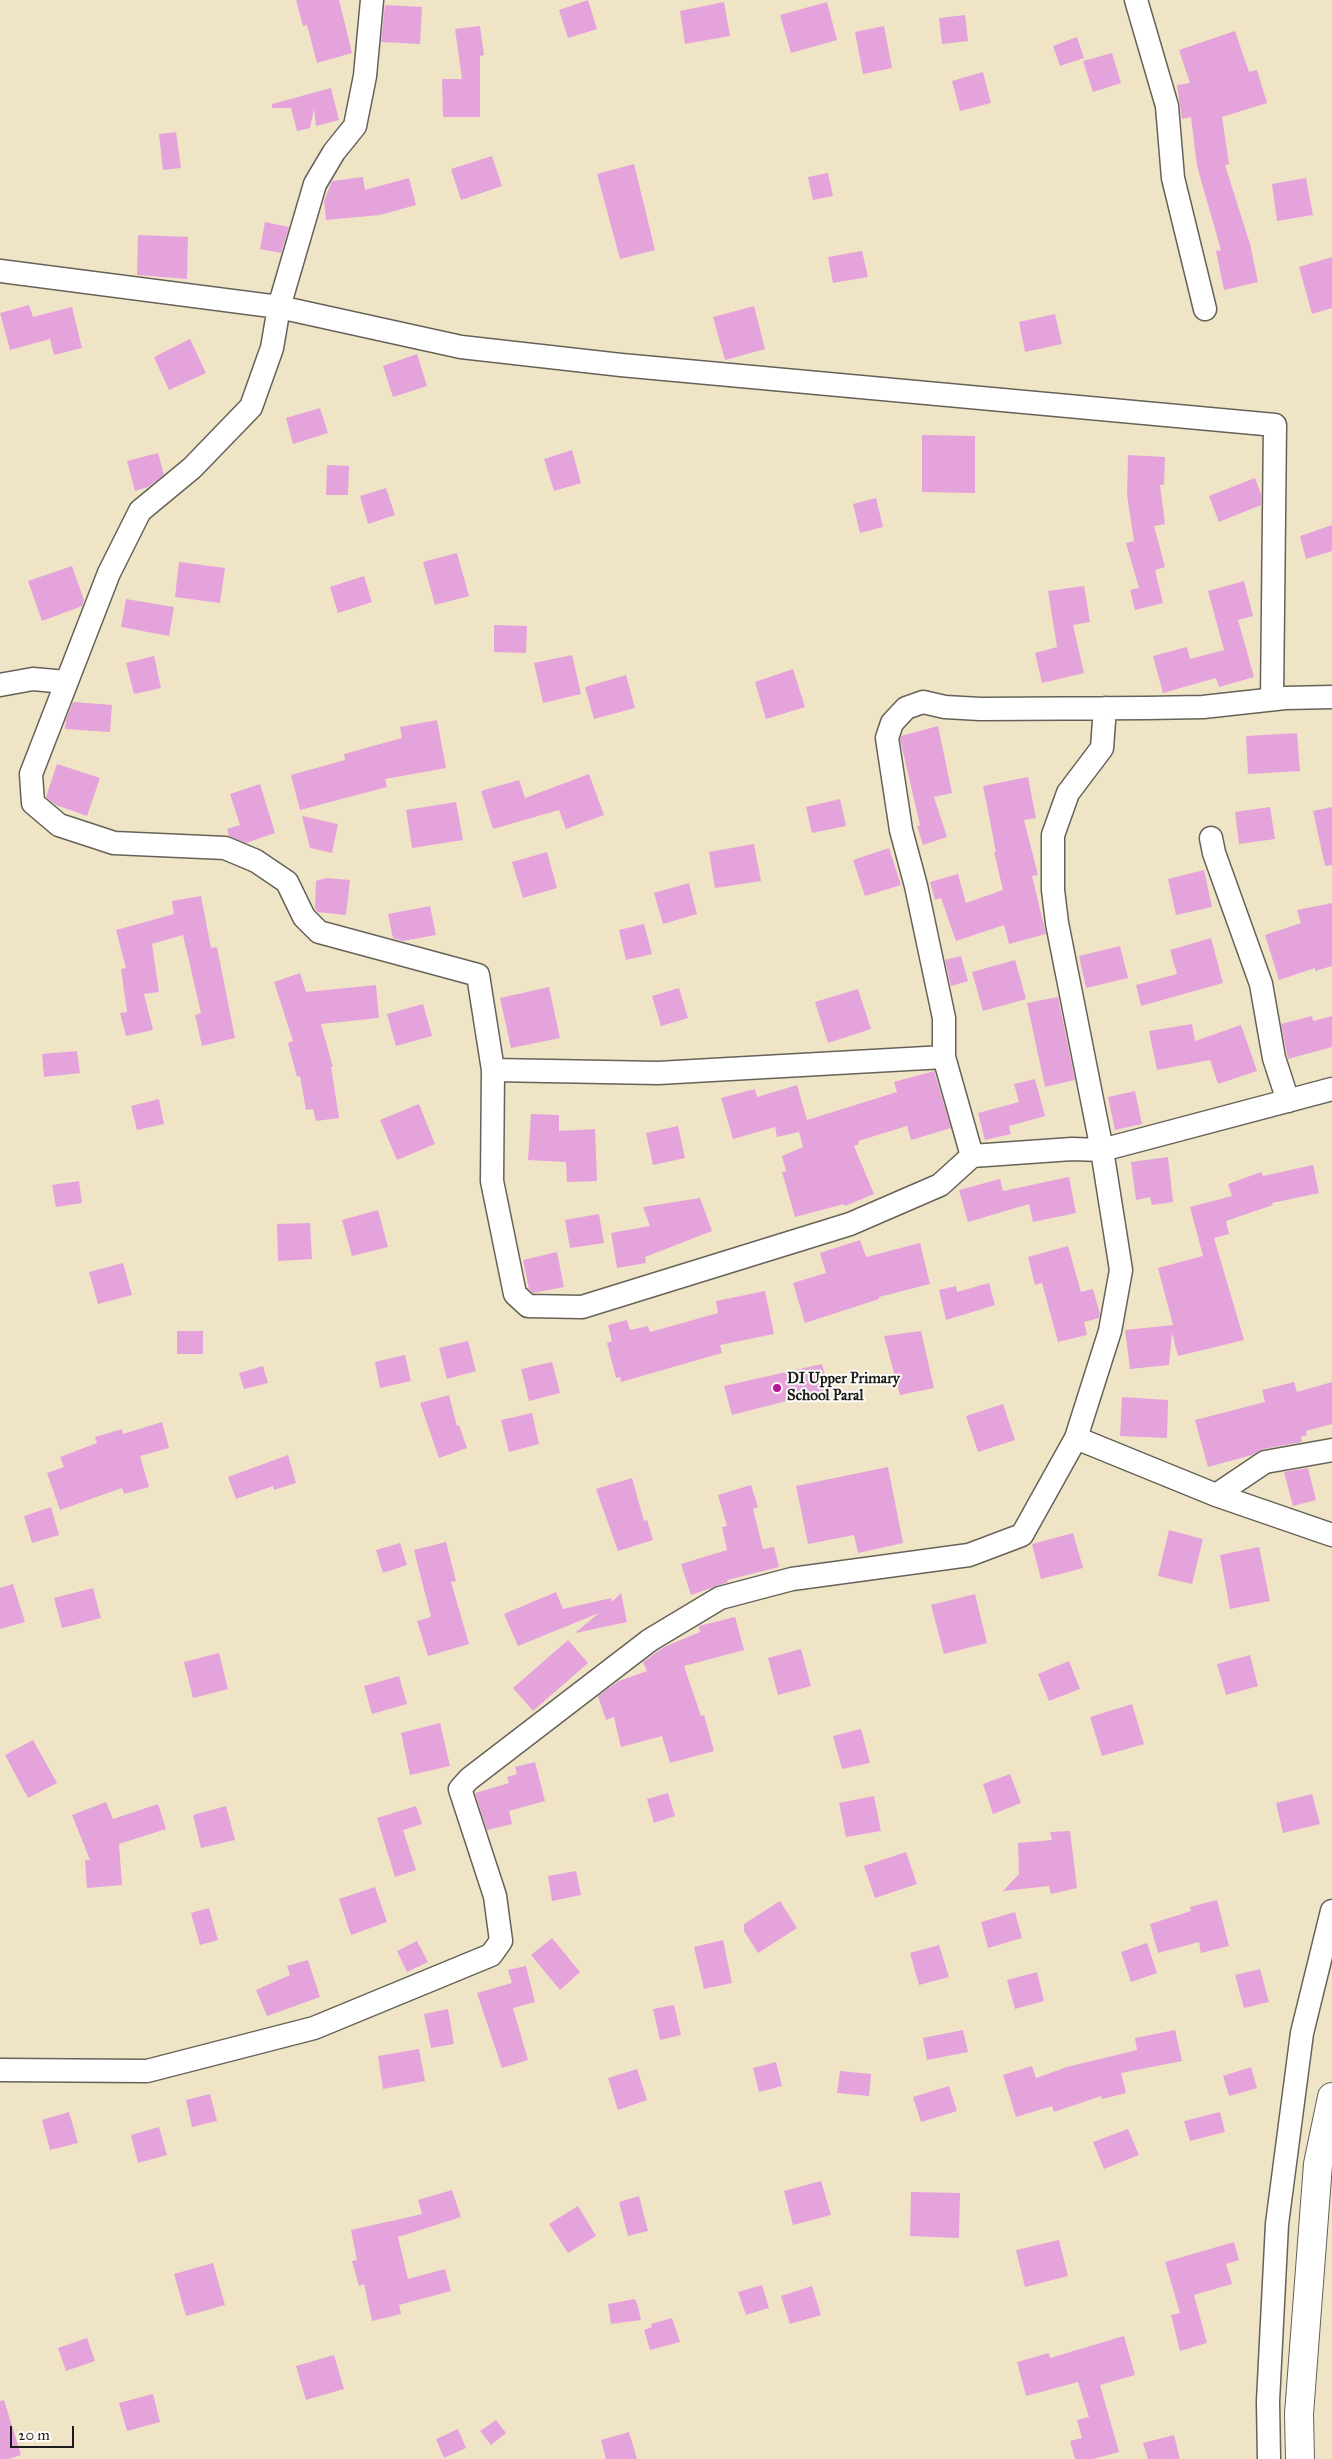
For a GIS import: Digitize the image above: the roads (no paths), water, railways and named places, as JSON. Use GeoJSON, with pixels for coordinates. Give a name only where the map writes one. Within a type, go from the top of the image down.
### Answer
{"type":"FeatureCollection","features":[{"type":"Feature","properties":{"kind":"highway"},"geometry":{"type":"LineString","coordinates":[[1300,2459],[1299,2414],[1318,2164],[1332,2097]]}},
{"type":"Feature","properties":{"kind":"street"},"geometry":{"type":"LineString","coordinates":[[372,0],[365,76],[354,126],[334,152],[316,184],[279,307],[272,348],[252,407],[192,468],[140,511],[109,573],[31,774],[33,803],[59,825],[114,843],[225,848],[256,861],[287,882],[304,917],[319,932],[478,975],[493,1070],[492,1181],[515,1294],[528,1306],[582,1307],[850,1224],[940,1185],[972,1156],[1102,1150],[1332,1089]]}},
{"type":"Feature","properties":{"kind":"street"},"geometry":{"type":"LineString","coordinates":[[1136,0],[1167,106],[1173,178],[1206,309]]}},
{"type":"Feature","properties":{"kind":"street"},"geometry":{"type":"LineString","coordinates":[[0,271],[279,307],[461,347],[622,365],[1275,425],[1272,699]]}},
{"type":"Feature","properties":{"kind":"street"},"geometry":{"type":"LineString","coordinates":[[0,685],[33,680],[66,682]]}},
{"type":"Feature","properties":{"kind":"street"},"geometry":{"type":"LineString","coordinates":[[972,1156],[944,1056],[944,1018],[916,886],[901,830],[887,738],[892,723],[906,708],[923,702],[944,707],[980,709],[1204,707],[1272,699],[1332,697]]}},
{"type":"Feature","properties":{"kind":"street"},"geometry":{"type":"LineString","coordinates":[[0,2070],[147,2071],[314,2028],[491,1956],[501,1941],[495,1896],[460,1789],[469,1779],[650,1640],[720,1598],[792,1579],[969,1555],[1022,1535],[1076,1438],[1110,1331],[1121,1270],[1102,1150],[1057,923],[1053,890],[1053,835],[1068,794],[1102,748],[1104,708]]}},
{"type":"Feature","properties":{"kind":"street"},"geometry":{"type":"LineString","coordinates":[[1211,838],[1214,853],[1261,984],[1274,1058],[1288,1101]]}},
{"type":"Feature","properties":{"kind":"street"},"geometry":{"type":"LineString","coordinates":[[493,1070],[658,1073],[944,1056]]}},
{"type":"Feature","properties":{"kind":"street"},"geometry":{"type":"LineString","coordinates":[[1076,1438],[1216,1495],[1332,1535]]}},
{"type":"Feature","properties":{"kind":"street"},"geometry":{"type":"LineString","coordinates":[[1216,1495],[1265,1462],[1332,1450]]}},
{"type":"Feature","properties":{"kind":"street"},"geometry":{"type":"LineString","coordinates":[[1269,2459],[1268,2402],[1277,2224],[1302,2033],[1332,1911]]}},
{"type":"Feature","properties":{"kind":"place","name":"DI Upper Primary School Paral"},"geometry":{"type":"Point","coordinates":[777,1388]}}]}
